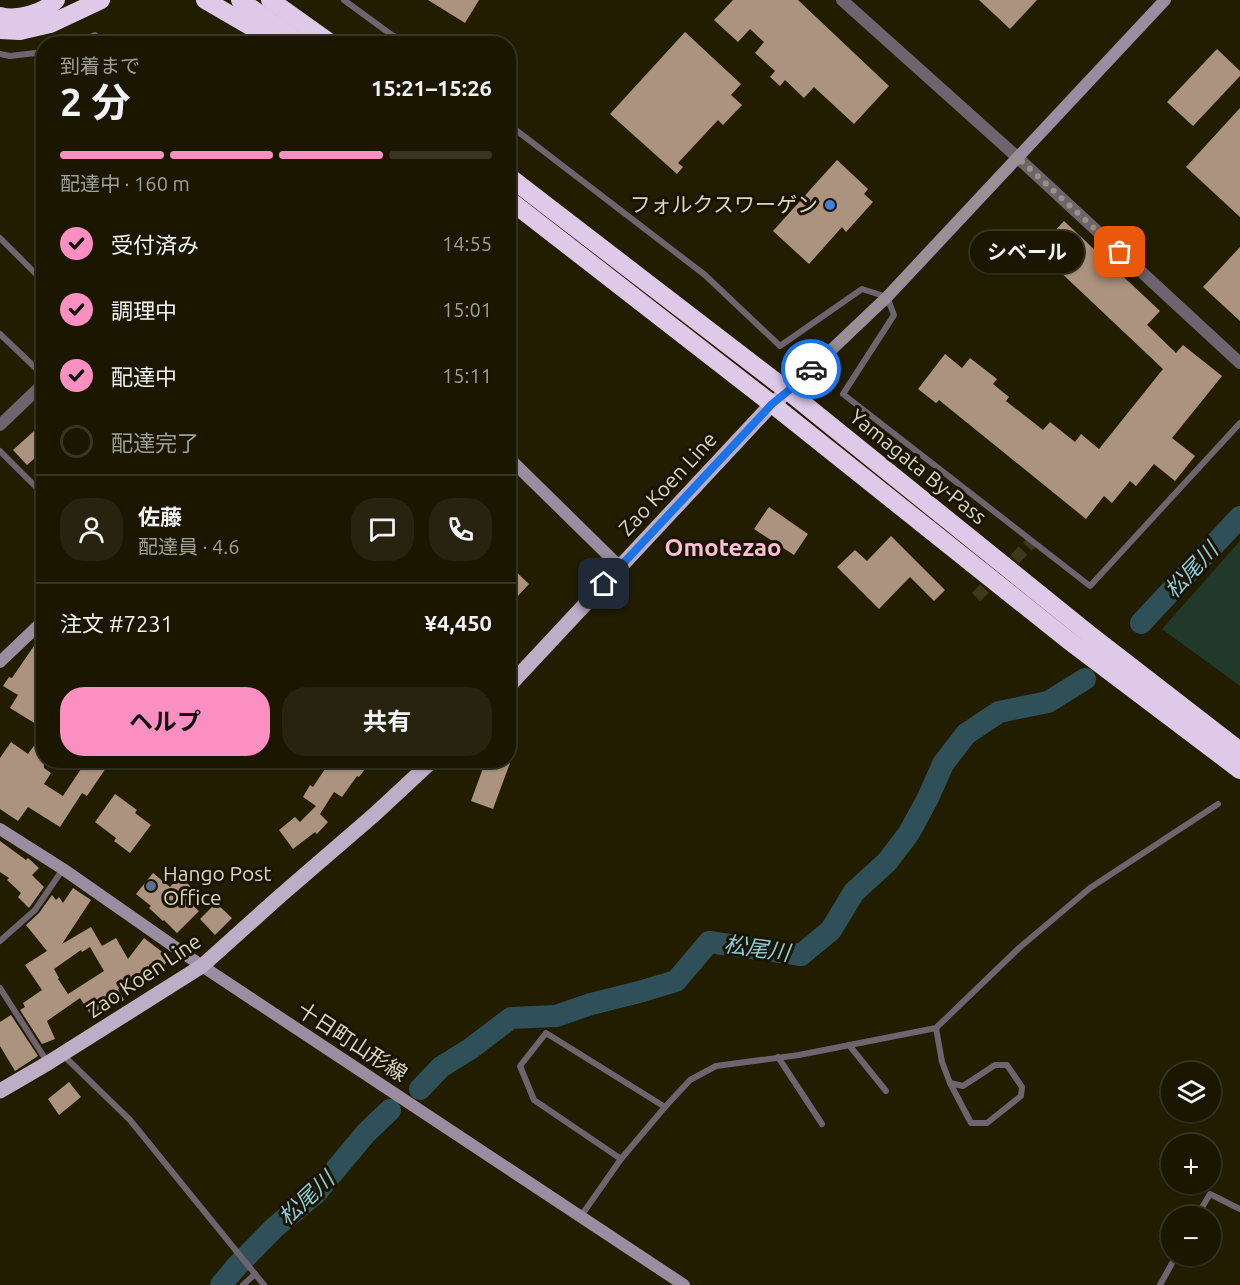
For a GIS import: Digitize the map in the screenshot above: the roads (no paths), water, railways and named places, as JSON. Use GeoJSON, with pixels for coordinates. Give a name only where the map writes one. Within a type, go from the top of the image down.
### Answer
{"type":"FeatureCollection","features":[{"type":"Feature","properties":{"kind":"highway"},"geometry":{"type":"LineString","coordinates":[[0,16],[4,18],[30,15],[51,6],[56,0]]}},
{"type":"Feature","properties":{"kind":"highway"},"geometry":{"type":"LineString","coordinates":[[0,30],[20,31],[51,24],[101,0]]}},
{"type":"Feature","properties":{"kind":"highway"},"geometry":{"type":"LineString","coordinates":[[205,0],[267,36]]}},
{"type":"Feature","properties":{"kind":"highway"},"geometry":{"type":"LineString","coordinates":[[240,0],[291,36]]}},
{"type":"Feature","properties":{"kind":"highway"},"geometry":{"type":"LineString","coordinates":[[270,0],[322,36]]}},
{"type":"Feature","properties":{"kind":"highway"},"geometry":{"type":"LineString","coordinates":[[287,0],[313,18],[328,36]]}},
{"type":"Feature","properties":{"kind":"highway","name":"Yamagata By-Pass"},"geometry":{"type":"LineString","coordinates":[[516,182],[788,391],[1082,628],[1240,751]]}},
{"type":"Feature","properties":{"kind":"highway","name":"Yamagata By-Pass"},"geometry":{"type":"LineString","coordinates":[[516,205],[772,404],[1032,612],[1240,770]]}},
{"type":"Feature","properties":{"kind":"main road"},"geometry":{"type":"LineString","coordinates":[[788,391],[887,297],[1165,0]]}},
{"type":"Feature","properties":{"kind":"main road","name":"Zao Koen Line"},"geometry":{"type":"LineString","coordinates":[[516,678],[772,404],[788,391]]}},
{"type":"Feature","properties":{"kind":"main road"},"geometry":{"type":"LineString","coordinates":[[516,465],[620,567]]}},
{"type":"Feature","properties":{"kind":"main road"},"geometry":{"type":"LineString","coordinates":[[3,655],[36,627]]}},
{"type":"Feature","properties":{"kind":"main road","name":"Zao Koen Line"},"geometry":{"type":"LineString","coordinates":[[0,1091],[48,1064],[202,966],[424,768]]}},
{"type":"Feature","properties":{"kind":"main road","name":"十日町山形線"},"geometry":{"type":"LineString","coordinates":[[0,829],[63,869],[202,966],[684,1285]]}},
{"type":"Feature","properties":{"kind":"street"},"geometry":{"type":"LineString","coordinates":[[842,0],[1017,157],[1240,363]]}},
{"type":"Feature","properties":{"kind":"street"},"geometry":{"type":"LineString","coordinates":[[0,425],[36,390]]}},
{"type":"Feature","properties":{"kind":"lane"},"geometry":{"type":"LineString","coordinates":[[344,0],[394,36]]}},
{"type":"Feature","properties":{"kind":"lane"},"geometry":{"type":"LineString","coordinates":[[0,54],[36,53]]}},
{"type":"Feature","properties":{"kind":"lane"},"geometry":{"type":"LineString","coordinates":[[516,130],[705,275],[780,346],[862,289],[887,297],[894,315],[843,394],[1090,586],[1240,423]]}},
{"type":"Feature","properties":{"kind":"lane"},"geometry":{"type":"LineString","coordinates":[[0,238],[36,274]]}},
{"type":"Feature","properties":{"kind":"lane"},"geometry":{"type":"LineString","coordinates":[[0,334],[36,368]]}},
{"type":"Feature","properties":{"kind":"lane"},"geometry":{"type":"LineString","coordinates":[[0,451],[36,487]]}},
{"type":"Feature","properties":{"kind":"lane"},"geometry":{"type":"LineString","coordinates":[[580,1216],[621,1159],[690,1080],[716,1066],[778,1058],[936,1028],[1019,948],[1090,888],[1218,804]]}},
{"type":"Feature","properties":{"kind":"lane"},"geometry":{"type":"LineString","coordinates":[[0,941],[35,910],[63,869]]}},
{"type":"Feature","properties":{"kind":"lane"},"geometry":{"type":"LineString","coordinates":[[0,988],[48,1064]]}},
{"type":"Feature","properties":{"kind":"lane"},"geometry":{"type":"LineString","coordinates":[[936,1028],[942,1062],[950,1083],[971,1123],[987,1123],[1022,1096],[1022,1087],[1006,1065],[995,1065],[963,1086],[950,1083]]}},
{"type":"Feature","properties":{"kind":"lane"},"geometry":{"type":"LineString","coordinates":[[621,1159],[534,1100],[520,1066],[546,1033],[665,1107]]}},
{"type":"Feature","properties":{"kind":"lane"},"geometry":{"type":"LineString","coordinates":[[849,1045],[886,1091]]}},
{"type":"Feature","properties":{"kind":"lane"},"geometry":{"type":"LineString","coordinates":[[62,1054],[130,1120],[264,1285]]}},
{"type":"Feature","properties":{"kind":"lane"},"geometry":{"type":"LineString","coordinates":[[778,1058],[822,1124]]}},
{"type":"Feature","properties":{"kind":"lane"},"geometry":{"type":"LineString","coordinates":[[1203,1206],[1210,1194],[1240,1209]]}},
{"type":"Feature","properties":{"kind":"lane"},"geometry":{"type":"LineString","coordinates":[[1160,1285],[1170,1266]]}},
{"type":"Feature","properties":{"kind":"lane"},"geometry":{"type":"LineString","coordinates":[[243,1285],[255,1274]]}},
{"type":"Feature","properties":{"kind":"waterway","name":"松尾川"},"geometry":{"type":"LineString","coordinates":[[1141,623],[1240,517]]}},
{"type":"Feature","properties":{"kind":"waterway","name":"松尾川"},"geometry":{"type":"LineString","coordinates":[[420,1089],[441,1067],[470,1049],[511,1018],[556,1016],[676,981],[709,942],[801,955],[831,930],[854,892],[887,862],[909,833],[943,764],[966,734],[999,712],[1048,702],[1085,679]]}},
{"type":"Feature","properties":{"kind":"waterway","name":"松尾川"},"geometry":{"type":"LineString","coordinates":[[221,1285],[274,1228],[316,1193],[366,1133],[390,1110]]}},
{"type":"Feature","properties":{"kind":"tunnel"},"geometry":{"type":"LineString","coordinates":[[976,597],[1033,541]]}},
{"type":"Feature","properties":{"kind":"place","name":"フォルクスワーゲン"},"geometry":{"type":"Point","coordinates":[830,205]}},
{"type":"Feature","properties":{"kind":"place","name":"シベール"},"geometry":{"type":"Point","coordinates":[1120,252]}},
{"type":"Feature","properties":{"kind":"place","name":"Hango Post Office"},"geometry":{"type":"Point","coordinates":[151,886]}},
{"type":"Feature","properties":{"kind":"district","name":"Omotezao"},"geometry":{"type":"Point","coordinates":[723,548]}}]}
